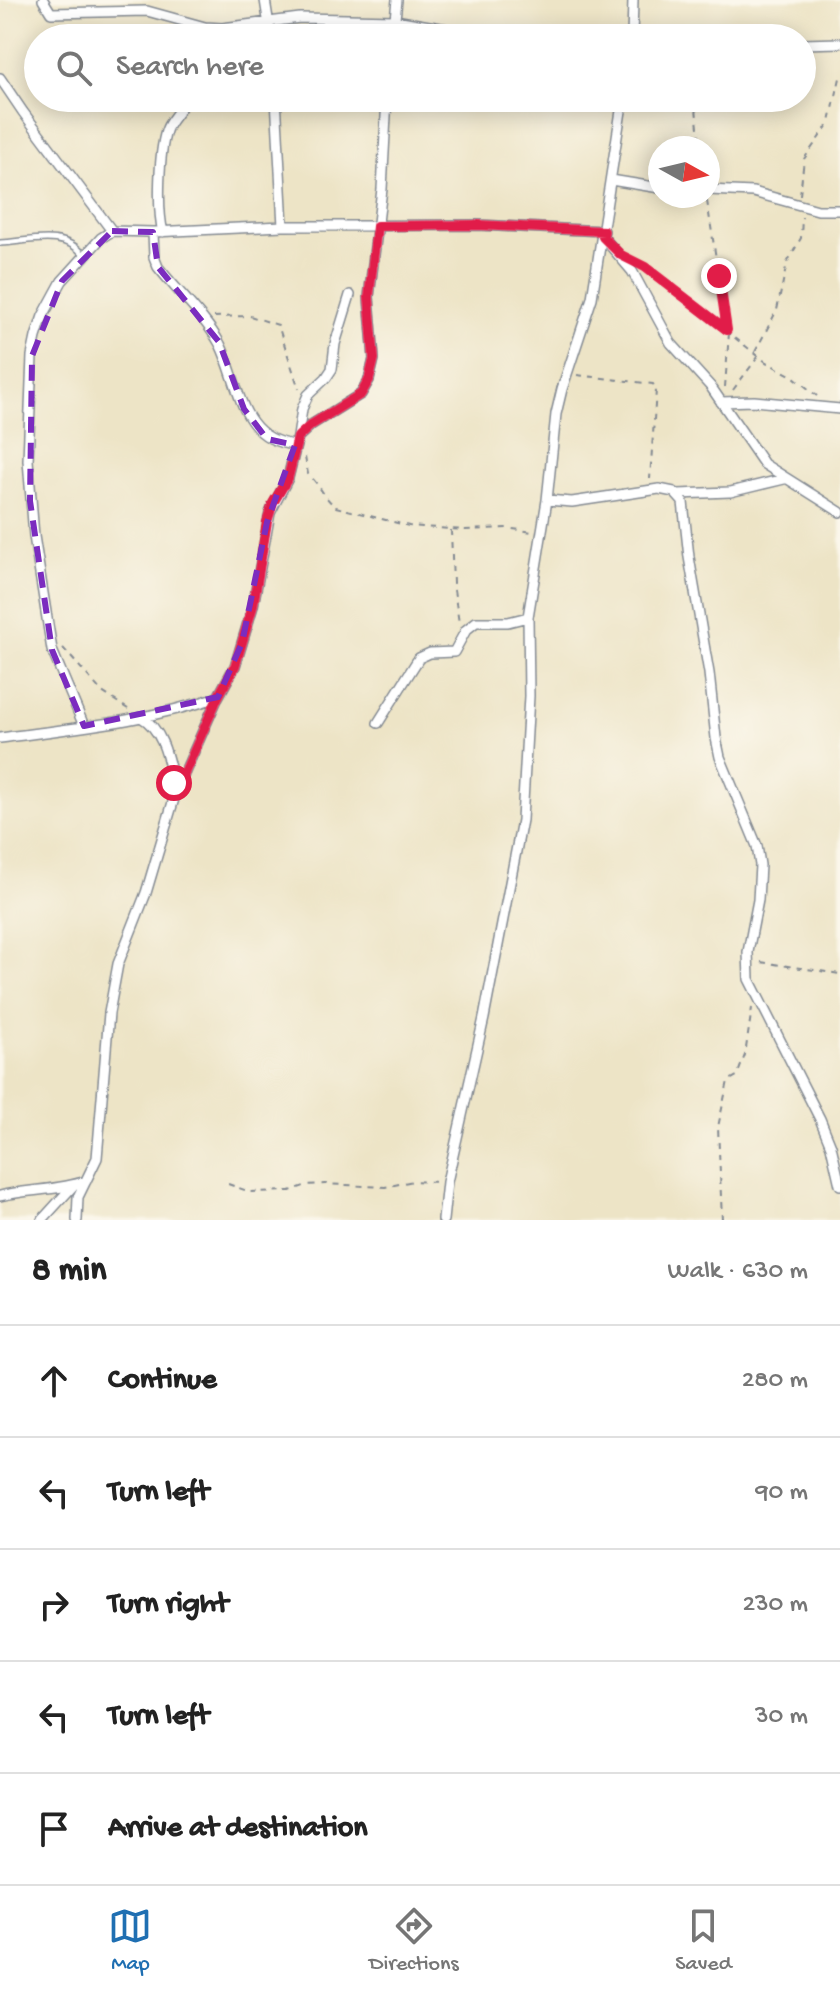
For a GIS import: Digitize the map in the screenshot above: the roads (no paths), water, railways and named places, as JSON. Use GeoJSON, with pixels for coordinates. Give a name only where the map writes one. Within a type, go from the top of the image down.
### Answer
{"type":"FeatureCollection","features":[{"type":"Feature","properties":{"kind":"street"},"geometry":{"type":"LineString","coordinates":[[43,0],[51,13],[147,11],[196,24]]}},
{"type":"Feature","properties":{"kind":"street"},"geometry":{"type":"LineString","coordinates":[[265,0],[269,24]]}},
{"type":"Feature","properties":{"kind":"street"},"geometry":{"type":"LineString","coordinates":[[395,24],[397,0]]}},
{"type":"Feature","properties":{"kind":"street"},"geometry":{"type":"LineString","coordinates":[[632,24],[633,0]]}},
{"type":"Feature","properties":{"kind":"street"},"geometry":{"type":"LineString","coordinates":[[249,24],[300,18],[395,20],[418,24]]}},
{"type":"Feature","properties":{"kind":"street"},"geometry":{"type":"LineString","coordinates":[[816,44],[840,43]]}},
{"type":"Feature","properties":{"kind":"street"},"geometry":{"type":"LineString","coordinates":[[0,78],[112,231]]}},
{"type":"Feature","properties":{"kind":"street"},"geometry":{"type":"LineString","coordinates":[[177,112],[170,120],[163,147],[154,257],[158,267],[219,342],[244,409],[267,439],[297,441]]}},
{"type":"Feature","properties":{"kind":"street"},"geometry":{"type":"LineString","coordinates":[[277,112],[283,226]]}},
{"type":"Feature","properties":{"kind":"street"},"geometry":{"type":"LineString","coordinates":[[297,441],[311,425],[361,394],[369,380],[374,359],[369,297],[382,189],[386,112]]}},
{"type":"Feature","properties":{"kind":"street"},"geometry":{"type":"LineString","coordinates":[[443,1220],[447,1182],[484,1018],[522,820],[529,707],[528,617],[547,500],[556,414],[592,298],[621,112]]}},
{"type":"Feature","properties":{"kind":"street"},"geometry":{"type":"LineString","coordinates":[[611,180],[648,186]]}},
{"type":"Feature","properties":{"kind":"street"},"geometry":{"type":"LineString","coordinates":[[720,190],[743,191],[818,210],[840,210]]}},
{"type":"Feature","properties":{"kind":"street"},"geometry":{"type":"LineString","coordinates":[[84,726],[52,650],[34,536],[28,460],[32,356],[43,316],[62,281],[84,255],[112,231],[478,225],[603,234],[632,271],[671,343],[721,402],[764,464],[840,512]]}},
{"type":"Feature","properties":{"kind":"street"},"geometry":{"type":"LineString","coordinates":[[77,1220],[78,1197],[97,1158],[109,1013],[118,964],[146,893],[176,792],[235,666],[253,606],[267,522],[273,503],[288,478],[302,409],[308,395],[332,369],[335,344],[350,295]]}},
{"type":"Feature","properties":{"kind":"street"},"geometry":{"type":"LineString","coordinates":[[721,402],[754,401],[840,409]]}},
{"type":"Feature","properties":{"kind":"street"},"geometry":{"type":"LineString","coordinates":[[547,500],[572,502],[659,489],[678,494],[730,492],[784,479]]}},
{"type":"Feature","properties":{"kind":"street"},"geometry":{"type":"LineString","coordinates":[[678,494],[683,502],[687,526],[689,557],[720,757],[757,846],[760,865],[758,900],[748,960],[749,979],[820,1119],[831,1146],[840,1185]]}},
{"type":"Feature","properties":{"kind":"street"},"geometry":{"type":"LineString","coordinates":[[378,723],[419,658],[430,653],[454,652],[466,630],[476,622],[508,622],[528,617]]}},
{"type":"Feature","properties":{"kind":"street"},"geometry":{"type":"LineString","coordinates":[[0,738],[141,717],[218,697]]}},
{"type":"Feature","properties":{"kind":"street"},"geometry":{"type":"LineString","coordinates":[[141,717],[147,721],[165,751],[176,792]]}},
{"type":"Feature","properties":{"kind":"street"},"geometry":{"type":"LineString","coordinates":[[0,1196],[73,1186],[86,1181]]}},
{"type":"Feature","properties":{"kind":"street"},"geometry":{"type":"LineString","coordinates":[[42,1220],[73,1186]]}},
{"type":"Feature","properties":{"kind":"lane"},"geometry":{"type":"LineString","coordinates":[[0,243],[57,239],[76,245],[84,255]]}}]}
